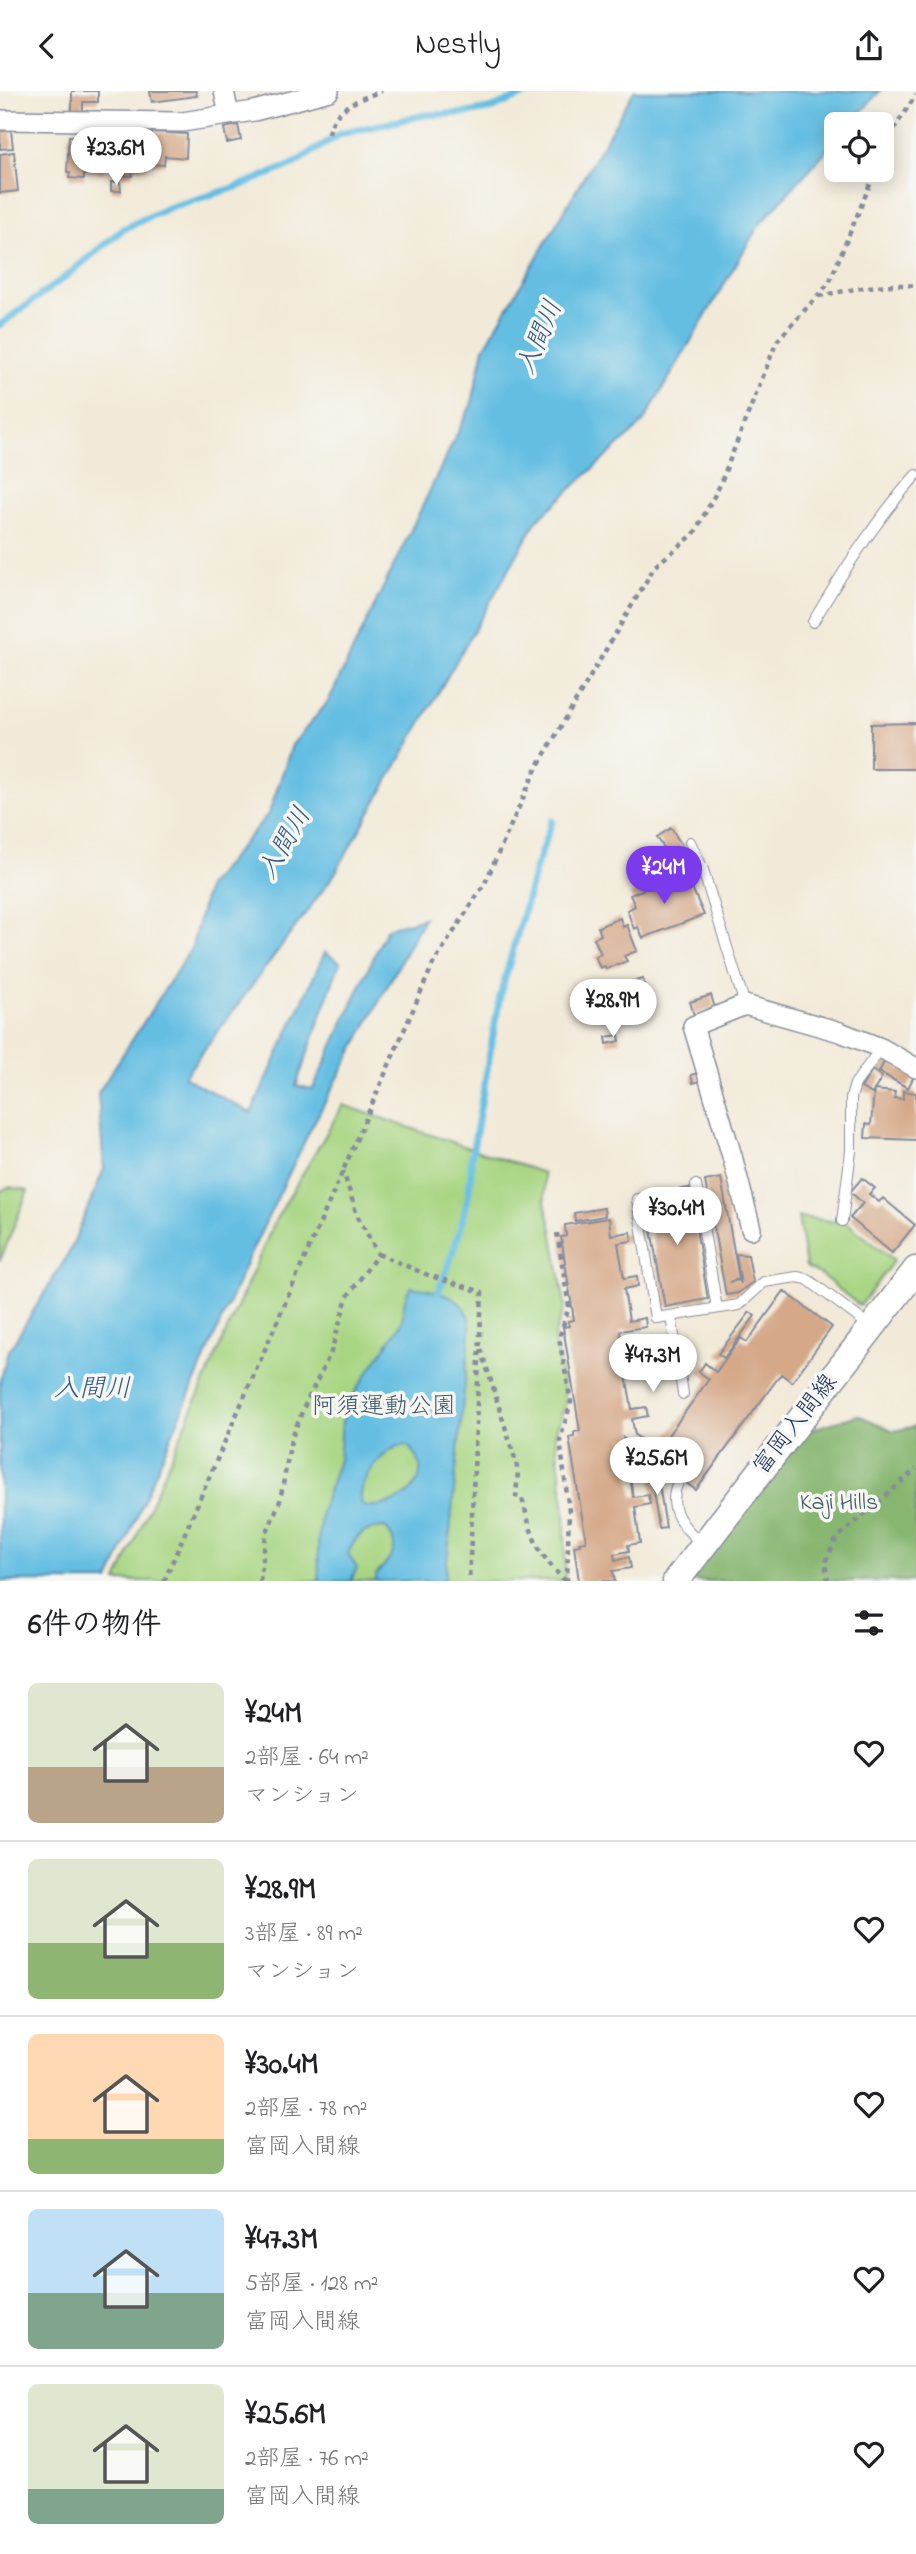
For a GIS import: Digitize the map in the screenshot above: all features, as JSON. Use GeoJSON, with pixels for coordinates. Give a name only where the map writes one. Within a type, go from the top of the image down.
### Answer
{"type":"FeatureCollection","features":[{"type":"Feature","properties":{"kind":"main road","name":"富岡入間線"},"geometry":{"type":"LineString","coordinates":[[676,1581],[916,1270]]}},
{"type":"Feature","properties":{"kind":"street"},"geometry":{"type":"LineString","coordinates":[[224,91],[229,115]]}},
{"type":"Feature","properties":{"kind":"street"},"geometry":{"type":"LineString","coordinates":[[0,120],[182,122],[254,111],[329,91]]}},
{"type":"Feature","properties":{"kind":"street"},"geometry":{"type":"LineString","coordinates":[[751,1229],[693,1025],[746,1005],[840,1032],[881,1048],[916,1068]]}},
{"type":"Feature","properties":{"kind":"lane"},"geometry":{"type":"LineString","coordinates":[[813,622],[855,553],[916,475]]}},
{"type":"Feature","properties":{"kind":"lane"},"geometry":{"type":"LineString","coordinates":[[690,842],[702,867],[746,1005]]}},
{"type":"Feature","properties":{"kind":"lane"},"geometry":{"type":"LineString","coordinates":[[842,1221],[850,1151],[851,1098],[855,1084],[881,1048]]}},
{"type":"Feature","properties":{"kind":"lane"},"geometry":{"type":"LineString","coordinates":[[696,1185],[717,1308]]}},
{"type":"Feature","properties":{"kind":"lane"},"geometry":{"type":"LineString","coordinates":[[637,1199],[656,1318],[739,1305],[764,1282],[797,1277],[807,1279],[871,1327]]}},
{"type":"Feature","properties":{"kind":"lane"},"geometry":{"type":"LineString","coordinates":[[671,1316],[683,1394]]}},
{"type":"Feature","properties":{"kind":"lane"},"geometry":{"type":"LineString","coordinates":[[678,1482],[674,1500],[680,1521],[685,1530],[703,1545]]}},
{"type":"Feature","properties":{"kind":"path"},"geometry":{"type":"LineString","coordinates":[[329,134],[333,120],[348,104],[382,91]]}},
{"type":"Feature","properties":{"kind":"path"},"geometry":{"type":"LineString","coordinates":[[894,129],[916,95]]}},
{"type":"Feature","properties":{"kind":"path"},"geometry":{"type":"LineString","coordinates":[[164,1581],[433,964],[485,883],[536,769],[655,566],[694,534],[719,487],[777,341],[829,283],[871,182]]}},
{"type":"Feature","properties":{"kind":"path"},"geometry":{"type":"LineString","coordinates":[[818,296],[857,288],[903,284],[916,286]]}},
{"type":"Feature","properties":{"kind":"path"},"geometry":{"type":"LineString","coordinates":[[342,1169],[357,1216],[378,1254],[428,1275],[482,1292],[469,1581]]}},
{"type":"Feature","properties":{"kind":"path"},"geometry":{"type":"LineString","coordinates":[[557,1233],[569,1307],[559,1338],[571,1402],[560,1440],[569,1511],[566,1581]]}},
{"type":"Feature","properties":{"kind":"path"},"geometry":{"type":"LineString","coordinates":[[260,1581],[266,1534],[280,1501],[291,1440],[331,1352],[347,1297],[378,1254]]}},
{"type":"Feature","properties":{"kind":"path"},"geometry":{"type":"LineString","coordinates":[[480,1345],[516,1462],[516,1496],[522,1498],[534,1543],[543,1559],[566,1581]]}},
{"type":"Feature","properties":{"kind":"path"},"geometry":{"type":"LineString","coordinates":[[828,1581],[825,1562],[837,1538],[916,1469]]}},
{"type":"Feature","properties":{"kind":"green space","name":"阿須運動公園"},"geometry":{"type":"Polygon","coordinates":[[[343,1105],[543,1173],[545,1202],[565,1305],[554,1338],[566,1402],[555,1434],[565,1512],[565,1581],[117,1581],[275,1221],[343,1105]]]}},
{"type":"Feature","properties":{"kind":"green space"},"geometry":{"type":"Polygon","coordinates":[[[10,1187],[28,1191],[0,1261],[0,1191],[10,1187]]]}},
{"type":"Feature","properties":{"kind":"green space"},"geometry":{"type":"Polygon","coordinates":[[[798,1217],[847,1223],[894,1260],[860,1306],[820,1274],[806,1267],[798,1217]]]}},
{"type":"Feature","properties":{"kind":"green space","name":"Kaji Hills"},"geometry":{"type":"Polygon","coordinates":[[[858,1415],[894,1431],[916,1426],[916,1581],[686,1581],[792,1435],[858,1415]]]}},
{"type":"Feature","properties":{"kind":"water","name":"入間川"},"geometry":{"type":"Polygon","coordinates":[[[634,91],[880,91],[861,112],[824,112],[824,153],[759,225],[642,424],[537,520],[334,875],[184,1077],[251,1113],[325,952],[340,962],[296,1086],[313,1089],[387,928],[424,918],[310,1130],[246,1263],[109,1581],[0,1581],[0,1383],[7,1354],[69,1253],[104,1169],[98,1093],[192,947],[207,887],[269,813],[292,745],[328,702],[472,403],[484,348],[634,91]]]}},
{"type":"Feature","properties":{"kind":"water"},"geometry":{"type":"Polygon","coordinates":[[[411,1287],[418,1288],[452,1298],[464,1308],[470,1321],[445,1581],[376,1581],[376,1575],[390,1558],[394,1548],[391,1535],[385,1527],[366,1531],[354,1542],[348,1554],[357,1568],[351,1581],[319,1581],[318,1541],[321,1512],[339,1460],[342,1422],[351,1398],[401,1324],[411,1287]],[[398,1446],[376,1463],[362,1488],[362,1505],[388,1504],[411,1490],[418,1480],[420,1469],[417,1458],[408,1446],[398,1446]]]}},
{"type":"Feature","properties":{"kind":"building"},"geometry":{"type":"Polygon","coordinates":[[[72,91],[98,91],[98,102],[83,102],[83,111],[72,111],[72,91]]]}},
{"type":"Feature","properties":{"kind":"building"},"geometry":{"type":"Polygon","coordinates":[[[150,91],[196,91],[197,96],[152,102],[150,91]]]}},
{"type":"Feature","properties":{"kind":"building"},"geometry":{"type":"Polygon","coordinates":[[[238,125],[241,140],[227,143],[224,128],[238,125]]]}},
{"type":"Feature","properties":{"kind":"building"},"geometry":{"type":"Polygon","coordinates":[[[11,130],[13,148],[0,149],[0,131],[11,130]]]}},
{"type":"Feature","properties":{"kind":"building"},"geometry":{"type":"Polygon","coordinates":[[[116,132],[148,134],[147,168],[133,168],[132,176],[114,175],[116,132]]]}},
{"type":"Feature","properties":{"kind":"building"},"geometry":{"type":"Polygon","coordinates":[[[152,132],[187,134],[186,158],[165,156],[164,165],[150,164],[152,132]]]}},
{"type":"Feature","properties":{"kind":"building"},"geometry":{"type":"Polygon","coordinates":[[[69,136],[107,138],[105,173],[84,172],[84,179],[69,178],[69,136]]]}},
{"type":"Feature","properties":{"kind":"building"},"geometry":{"type":"Polygon","coordinates":[[[14,152],[18,191],[0,193],[0,154],[14,152]]]}},
{"type":"Feature","properties":{"kind":"building"},"geometry":{"type":"Polygon","coordinates":[[[111,182],[120,182],[121,191],[111,191],[111,182]]]}},
{"type":"Feature","properties":{"kind":"building"},"geometry":{"type":"Polygon","coordinates":[[[916,723],[916,769],[871,769],[871,724],[916,723]]]}},
{"type":"Feature","properties":{"kind":"building"},"geometry":{"type":"Polygon","coordinates":[[[671,828],[683,847],[669,856],[657,837],[671,828]]]}},
{"type":"Feature","properties":{"kind":"building"},"geometry":{"type":"Polygon","coordinates":[[[685,872],[704,915],[643,938],[638,927],[634,929],[627,910],[635,906],[630,895],[685,872]]]}},
{"type":"Feature","properties":{"kind":"building"},"geometry":{"type":"Polygon","coordinates":[[[620,918],[623,927],[627,925],[637,951],[624,956],[627,961],[606,969],[605,966],[600,968],[595,956],[601,954],[594,938],[601,935],[598,927],[620,918]]]}},
{"type":"Feature","properties":{"kind":"building"},"geometry":{"type":"Polygon","coordinates":[[[643,979],[651,1012],[613,1021],[605,988],[643,979]]]}},
{"type":"Feature","properties":{"kind":"building"},"geometry":{"type":"Polygon","coordinates":[[[711,995],[715,1008],[694,1015],[690,1002],[711,995]]]}},
{"type":"Feature","properties":{"kind":"building"},"geometry":{"type":"Polygon","coordinates":[[[619,1035],[620,1041],[607,1044],[606,1037],[619,1035]]]}},
{"type":"Feature","properties":{"kind":"building"},"geometry":{"type":"Polygon","coordinates":[[[885,1060],[914,1076],[908,1088],[879,1072],[885,1060]]]}},
{"type":"Feature","properties":{"kind":"building"},"geometry":{"type":"Polygon","coordinates":[[[872,1070],[882,1077],[872,1094],[861,1088],[872,1070]]]}},
{"type":"Feature","properties":{"kind":"building"},"geometry":{"type":"Polygon","coordinates":[[[698,1073],[700,1081],[693,1083],[691,1075],[698,1073]]]}},
{"type":"Feature","properties":{"kind":"building"},"geometry":{"type":"Polygon","coordinates":[[[874,1090],[895,1092],[894,1098],[903,1099],[903,1091],[916,1093],[916,1140],[865,1138],[866,1124],[871,1125],[874,1090]]]}},
{"type":"Feature","properties":{"kind":"building"},"geometry":{"type":"Polygon","coordinates":[[[721,1178],[739,1279],[729,1282],[739,1280],[741,1284],[736,1254],[748,1255],[753,1282],[738,1293],[726,1295],[705,1181],[721,1178]]]}},
{"type":"Feature","properties":{"kind":"building"},"geometry":{"type":"Polygon","coordinates":[[[862,1178],[875,1188],[869,1194],[879,1202],[883,1198],[915,1225],[892,1253],[850,1218],[863,1203],[850,1192],[862,1178]]]}},
{"type":"Feature","properties":{"kind":"building"},"geometry":{"type":"Polygon","coordinates":[[[689,1188],[708,1299],[665,1307],[645,1196],[689,1188]]]}},
{"type":"Feature","properties":{"kind":"building"},"geometry":{"type":"Polygon","coordinates":[[[604,1208],[605,1216],[575,1221],[574,1213],[604,1208]]]}},
{"type":"Feature","properties":{"kind":"building"},"geometry":{"type":"Polygon","coordinates":[[[609,1218],[611,1235],[631,1232],[632,1241],[618,1243],[624,1278],[637,1276],[638,1286],[624,1289],[629,1321],[645,1318],[646,1327],[620,1331],[626,1367],[637,1365],[639,1373],[626,1375],[632,1409],[646,1407],[648,1416],[632,1419],[635,1435],[654,1449],[658,1449],[709,1379],[699,1372],[705,1363],[716,1372],[741,1338],[747,1342],[784,1291],[832,1327],[792,1382],[781,1374],[696,1490],[623,1438],[626,1454],[639,1452],[641,1461],[628,1463],[633,1497],[648,1495],[650,1504],[635,1507],[640,1543],[628,1545],[629,1551],[614,1554],[615,1560],[629,1557],[631,1568],[613,1571],[615,1581],[579,1581],[574,1546],[586,1541],[569,1437],[580,1431],[563,1327],[569,1326],[568,1321],[574,1320],[561,1237],[566,1236],[565,1225],[609,1218]]]}},
{"type":"Feature","properties":{"kind":"building"},"geometry":{"type":"Polygon","coordinates":[[[750,1312],[755,1316],[724,1358],[718,1354],[750,1312]]]}},
{"type":"Feature","properties":{"kind":"building"},"geometry":{"type":"Polygon","coordinates":[[[656,1465],[666,1528],[659,1529],[649,1466],[656,1465]]]}},
{"type":"Feature","properties":{"kind":"waterway"},"geometry":{"type":"LineString","coordinates":[[0,325],[69,274],[123,229],[170,207],[234,188],[292,165],[340,134],[425,115],[467,113],[493,108],[532,91]]}},
{"type":"Feature","properties":{"kind":"waterway"},"geometry":{"type":"LineString","coordinates":[[438,1294],[469,1192],[471,1160],[500,996],[536,867],[552,821]]}}]}
